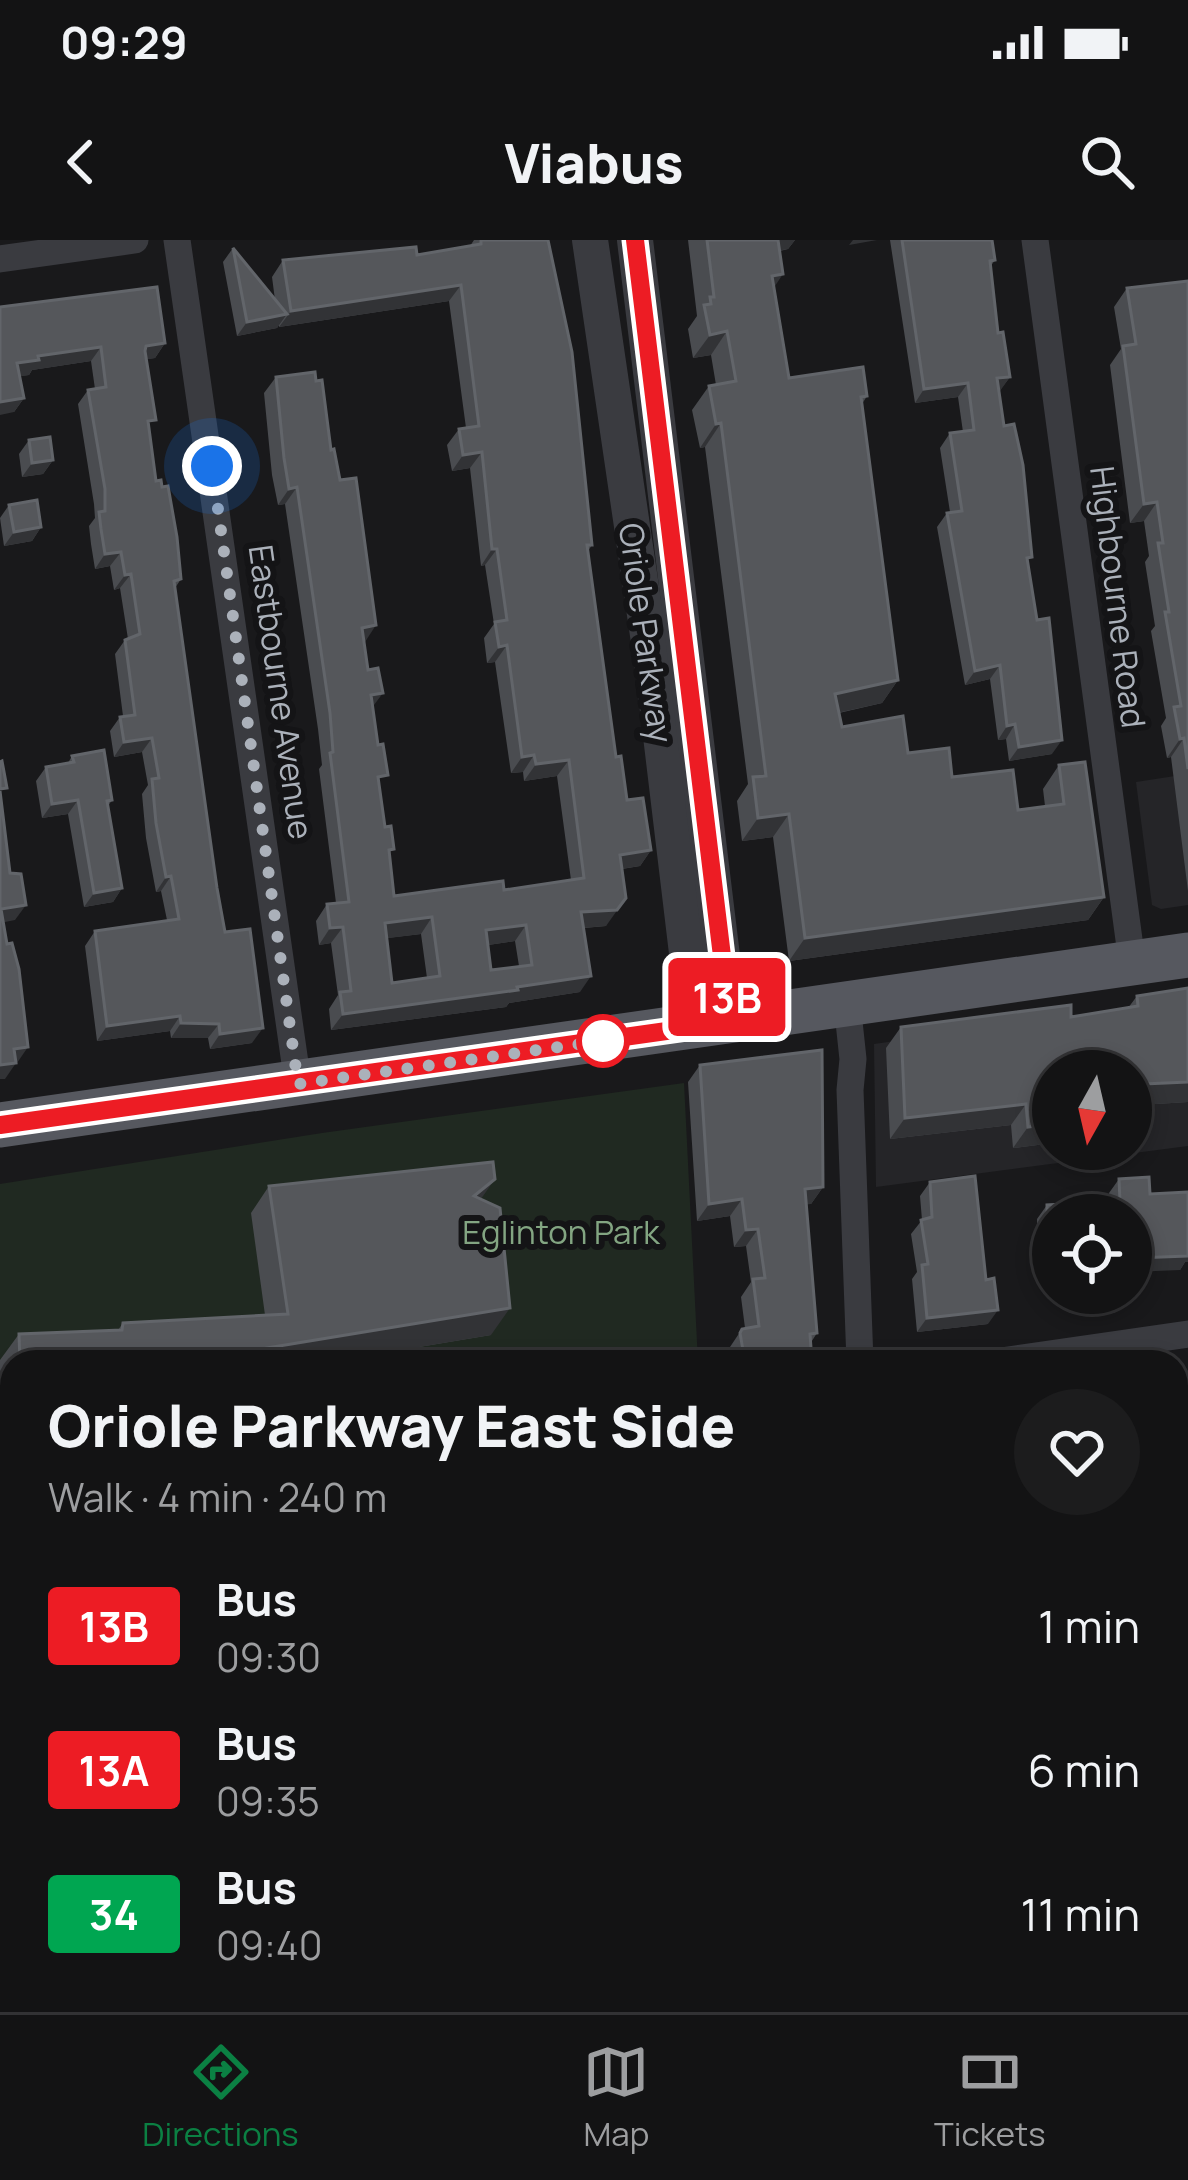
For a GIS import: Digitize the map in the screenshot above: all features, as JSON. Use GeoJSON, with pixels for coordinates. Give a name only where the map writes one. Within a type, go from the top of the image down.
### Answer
{"type":"FeatureCollection","features":[{"type":"Feature","properties":{"kind":"main road"},"geometry":{"type":"LineString","coordinates":[[0,1125],[1188,955]]}},
{"type":"Feature","properties":{"kind":"street"},"geometry":{"type":"LineString","coordinates":[[0,259],[135,240]]}},
{"type":"Feature","properties":{"kind":"street","name":"Eastbourne Avenue"},"geometry":{"type":"LineString","coordinates":[[178,240],[298,1084]]}},
{"type":"Feature","properties":{"kind":"street","name":"Oriole Parkway"},"geometry":{"type":"LineString","coordinates":[[590,240],[653,669],[700,925]]}},
{"type":"Feature","properties":{"kind":"street","name":"Oriole Parkway"},"geometry":{"type":"LineString","coordinates":[[635,240],[713,1025]]}},
{"type":"Feature","properties":{"kind":"street","name":"Highbourne Road"},"geometry":{"type":"LineString","coordinates":[[1035,240],[1132,962]]}},
{"type":"Feature","properties":{"kind":"street"},"geometry":{"type":"LineString","coordinates":[[847,1004],[853,1059],[850,1090],[860,1350]]}},
{"type":"Feature","properties":{"kind":"street"},"geometry":{"type":"LineString","coordinates":[[1077,1350],[1188,1334]]}},
{"type":"Feature","properties":{"kind":"shaded area"},"geometry":{"type":"Polygon","coordinates":[[[1188,774],[1188,905],[1161,909],[1152,905],[1136,782],[1188,774]]]}},
{"type":"Feature","properties":{"kind":"shaded area"},"geometry":{"type":"Polygon","coordinates":[[[1188,1000],[1188,1146],[1152,1151],[1152,1050],[1032,1050],[1032,1166],[876,1187],[874,1044],[1188,1000]]]}},
{"type":"Feature","properties":{"kind":"green space","name":"Eglinton Park"},"geometry":{"type":"Polygon","coordinates":[[[684,1083],[697,1350],[0,1350],[0,1184],[684,1083]]]}},
{"type":"Feature","properties":{"kind":"building"},"geometry":{"type":"Polygon","coordinates":[[[481,240],[548,240],[572,352],[592,545],[587,545],[616,757],[621,756],[627,800],[643,798],[651,850],[620,855],[626,898],[617,910],[581,912],[591,976],[343,1014],[340,992],[351,991],[343,927],[330,928],[327,904],[349,902],[330,753],[330,713],[297,487],[289,489],[284,458],[276,377],[315,372],[316,381],[322,380],[340,480],[356,478],[376,625],[362,628],[368,670],[378,668],[383,693],[371,695],[388,775],[378,777],[385,827],[391,826],[394,896],[503,881],[504,890],[584,878],[569,760],[536,764],[534,755],[522,757],[507,645],[499,647],[495,622],[507,620],[497,549],[492,549],[482,452],[463,455],[459,429],[479,426],[461,285],[291,311],[283,260],[416,247],[417,255],[481,244],[481,240]],[[432,917],[385,923],[392,983],[440,976],[432,917]],[[526,925],[486,930],[491,970],[532,965],[526,925]]]}},
{"type":"Feature","properties":{"kind":"building"},"geometry":{"type":"Polygon","coordinates":[[[707,240],[778,240],[783,274],[772,276],[789,378],[863,367],[867,396],[861,397],[898,680],[835,694],[842,727],[903,716],[908,753],[949,748],[952,777],[1013,770],[1018,810],[1064,804],[1059,765],[1085,762],[1104,897],[805,938],[789,814],[758,818],[753,777],[766,776],[721,423],[716,424],[709,386],[736,381],[727,331],[710,335],[704,305],[714,297],[707,240]]]}},
{"type":"Feature","properties":{"kind":"building"},"geometry":{"type":"Polygon","coordinates":[[[902,240],[992,240],[998,333],[1003,332],[1010,377],[997,378],[1004,426],[1014,424],[1023,465],[1032,557],[1027,558],[1037,620],[1049,618],[1062,740],[1019,747],[1015,724],[1007,726],[1000,665],[975,671],[947,513],[962,511],[950,433],[974,430],[968,383],[924,389],[902,240]]]}},
{"type":"Feature","properties":{"kind":"building"},"geometry":{"type":"Polygon","coordinates":[[[233,248],[287,314],[247,322],[233,248]]]}},
{"type":"Feature","properties":{"kind":"building"},"geometry":{"type":"Polygon","coordinates":[[[1188,281],[1188,769],[1174,707],[1181,706],[1165,612],[1169,612],[1157,502],[1144,504],[1123,346],[1136,344],[1127,288],[1188,281]]]}},
{"type":"Feature","properties":{"kind":"building"},"geometry":{"type":"Polygon","coordinates":[[[157,287],[165,343],[146,346],[145,351],[156,420],[148,421],[156,481],[168,486],[177,537],[181,579],[174,581],[225,932],[250,929],[263,1028],[220,1034],[219,1024],[181,1023],[180,1016],[107,1026],[95,931],[179,919],[156,823],[152,779],[159,778],[152,738],[124,742],[120,717],[135,715],[125,640],[140,634],[131,574],[125,575],[121,552],[105,554],[101,529],[99,512],[105,511],[105,489],[88,390],[106,387],[101,347],[17,363],[24,398],[0,402],[0,307],[157,287]]]}},
{"type":"Feature","properties":{"kind":"building"},"geometry":{"type":"Polygon","coordinates":[[[50,437],[53,460],[32,463],[29,440],[50,437]]]}},
{"type":"Feature","properties":{"kind":"building"},"geometry":{"type":"Polygon","coordinates":[[[37,500],[41,527],[14,532],[9,505],[37,500]]]}},
{"type":"Feature","properties":{"kind":"building"},"geometry":{"type":"Polygon","coordinates":[[[104,750],[112,800],[107,801],[122,888],[94,893],[78,800],[52,804],[46,767],[104,750]]]}},
{"type":"Feature","properties":{"kind":"building"},"geometry":{"type":"Polygon","coordinates":[[[0,762],[7,788],[0,789],[0,762]]]}},
{"type":"Feature","properties":{"kind":"building"},"geometry":{"type":"Polygon","coordinates":[[[0,791],[10,873],[21,874],[26,905],[1,909],[7,944],[12,943],[19,969],[28,1047],[14,1049],[16,1063],[0,1065],[0,791]]]}},
{"type":"Feature","properties":{"kind":"building"},"geometry":{"type":"Polygon","coordinates":[[[1188,988],[1188,1082],[1152,1084],[1152,1050],[1032,1050],[1032,1127],[1028,1127],[1026,1104],[905,1118],[901,1027],[1071,1005],[1071,1017],[1138,1006],[1137,996],[1188,988]]]}},
{"type":"Feature","properties":{"kind":"building"},"geometry":{"type":"Polygon","coordinates":[[[822,1050],[823,1187],[805,1189],[817,1333],[810,1334],[811,1350],[743,1350],[742,1329],[759,1326],[753,1279],[765,1278],[758,1229],[746,1230],[742,1199],[709,1204],[700,1065],[822,1050]]]}},
{"type":"Feature","properties":{"kind":"building"},"geometry":{"type":"Polygon","coordinates":[[[493,1162],[495,1179],[474,1196],[500,1208],[510,1308],[268,1350],[20,1350],[19,1334],[122,1330],[123,1323],[288,1314],[269,1186],[493,1162]]]}},
{"type":"Feature","properties":{"kind":"building"},"geometry":{"type":"Polygon","coordinates":[[[975,1176],[986,1280],[994,1278],[998,1310],[927,1318],[922,1265],[928,1264],[921,1220],[932,1217],[930,1182],[975,1176]]]}},
{"type":"Feature","properties":{"kind":"building"},"geometry":{"type":"Polygon","coordinates":[[[1149,1177],[1150,1194],[1120,1194],[1119,1179],[1149,1177]]]}},
{"type":"Feature","properties":{"kind":"building"},"geometry":{"type":"Polygon","coordinates":[[[1188,1192],[1188,1256],[1152,1257],[1150,1194],[1188,1192]]]}},
{"type":"Feature","properties":{"kind":"bus line","name":"13B"},"geometry":{"type":"LineString","coordinates":[[0,1125],[730,1022],[635,240]]}},
{"type":"Feature","properties":{"kind":"route"},"geometry":{"type":"LineString","coordinates":[[212,466],[298,1084],[616,1039],[603,1041]]}}]}
